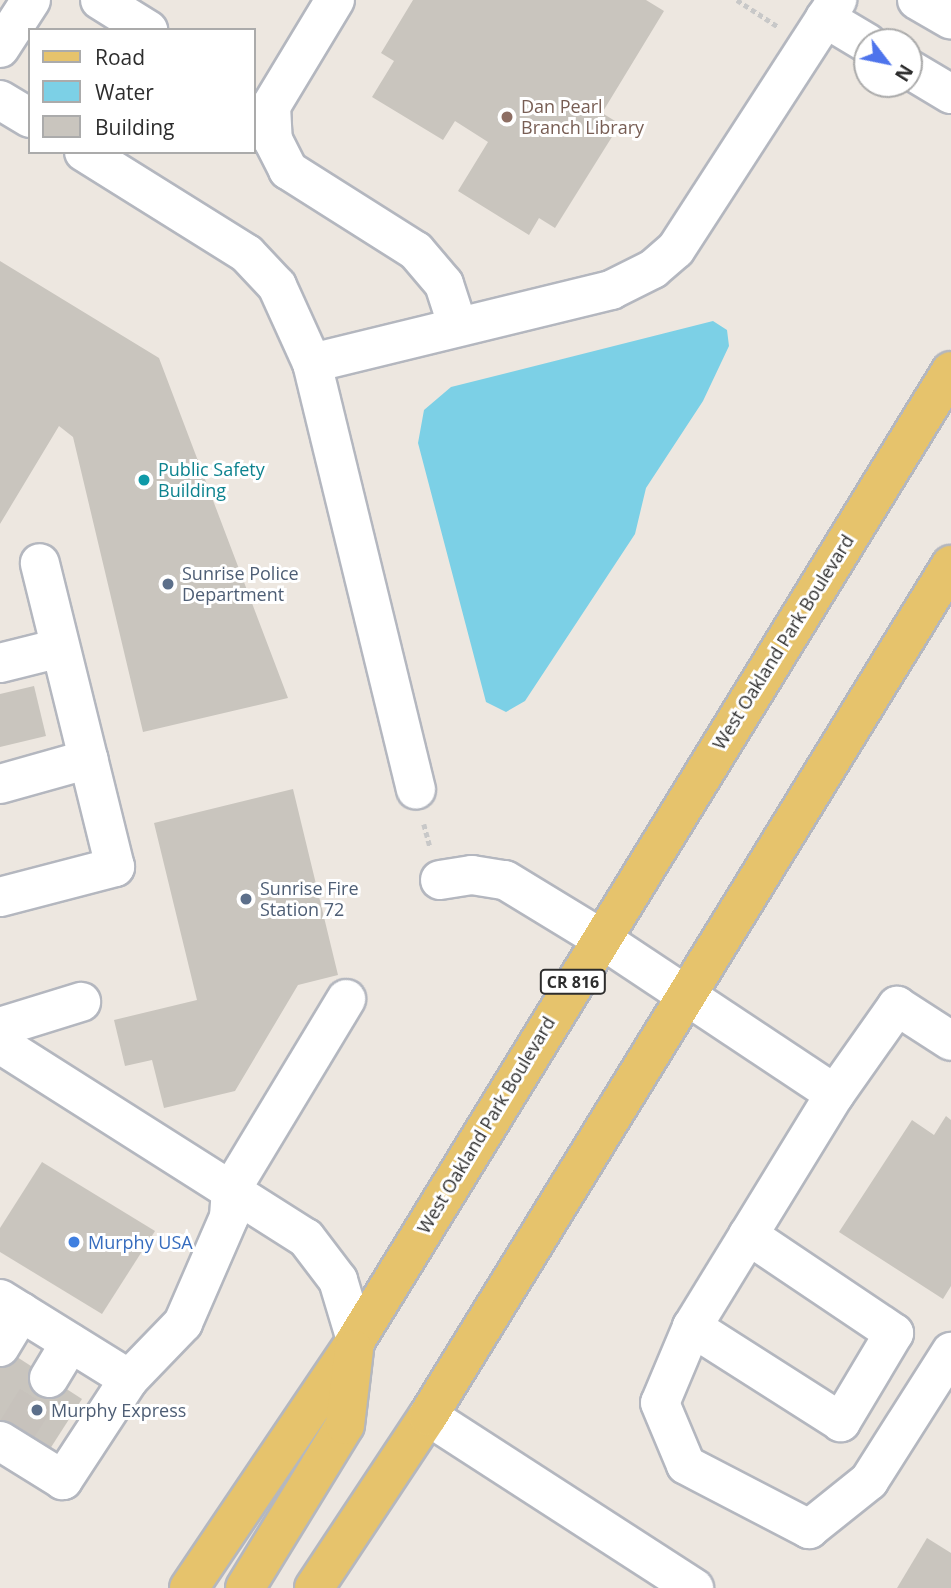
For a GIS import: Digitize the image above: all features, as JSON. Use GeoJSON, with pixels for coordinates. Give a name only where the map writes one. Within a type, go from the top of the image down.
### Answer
{"type":"FeatureCollection","features":[{"type":"Feature","properties":{"kind":"main road","name":"West Oakland Park Boulevard"},"geometry":{"type":"LineString","coordinates":[[189,1588],[356,1340],[600,938],[951,371]]}},
{"type":"Feature","properties":{"kind":"main road"},"geometry":{"type":"LineString","coordinates":[[314,1588],[428,1416],[951,565]]}},
{"type":"Feature","properties":{"kind":"main road"},"geometry":{"type":"LineString","coordinates":[[245,1588],[345,1425],[356,1340]]}},
{"type":"Feature","properties":{"kind":"street"},"geometry":{"type":"LineString","coordinates":[[0,48],[31,0]]}},
{"type":"Feature","properties":{"kind":"street"},"geometry":{"type":"LineString","coordinates":[[100,0],[145,28]]}},
{"type":"Feature","properties":{"kind":"street"},"geometry":{"type":"LineString","coordinates":[[917,0],[951,20]]}},
{"type":"Feature","properties":{"kind":"street"},"geometry":{"type":"LineString","coordinates":[[333,1],[262,101],[273,141],[288,170],[416,251],[444,284],[458,327]]}},
{"type":"Feature","properties":{"kind":"street"},"geometry":{"type":"LineString","coordinates":[[312,363],[611,290],[653,269],[676,249],[823,21],[853,36]]}},
{"type":"Feature","properties":{"kind":"street"},"geometry":{"type":"LineString","coordinates":[[923,77],[951,94]]}},
{"type":"Feature","properties":{"kind":"street"},"geometry":{"type":"LineString","coordinates":[[87,154],[247,254],[277,286],[312,363],[415,790]]}},
{"type":"Feature","properties":{"kind":"street"},"geometry":{"type":"LineString","coordinates":[[0,897],[115,867],[40,564]]}},
{"type":"Feature","properties":{"kind":"street"},"geometry":{"type":"LineString","coordinates":[[0,663],[60,648]]}},
{"type":"Feature","properties":{"kind":"street"},"geometry":{"type":"LineString","coordinates":[[0,783],[89,759]]}},
{"type":"Feature","properties":{"kind":"street"},"geometry":{"type":"LineString","coordinates":[[440,880],[472,874],[505,880],[600,938],[835,1094]]}},
{"type":"Feature","properties":{"kind":"street"},"geometry":{"type":"LineString","coordinates":[[7,1439],[63,1480],[129,1379],[183,1322],[229,1217],[231,1190],[346,999]]}},
{"type":"Feature","properties":{"kind":"street"},"geometry":{"type":"LineString","coordinates":[[0,1027],[81,1002]]}},
{"type":"Feature","properties":{"kind":"street"},"geometry":{"type":"LineString","coordinates":[[951,1041],[897,1006],[835,1094],[692,1326],[660,1404],[686,1465],[809,1529],[869,1481],[951,1352]]}},
{"type":"Feature","properties":{"kind":"street"},"geometry":{"type":"LineString","coordinates":[[0,1044],[306,1238],[338,1280],[356,1340]]}},
{"type":"Feature","properties":{"kind":"street"},"geometry":{"type":"LineString","coordinates":[[692,1326],[841,1422],[894,1333],[748,1235]]}},
{"type":"Feature","properties":{"kind":"street"},"geometry":{"type":"LineString","coordinates":[[0,1347],[10,1306],[129,1379]]}},
{"type":"Feature","properties":{"kind":"street"},"geometry":{"type":"LineString","coordinates":[[49,1378],[70,1343]]}},
{"type":"Feature","properties":{"kind":"street"},"geometry":{"type":"LineString","coordinates":[[428,1416],[694,1588]]}},
{"type":"Feature","properties":{"kind":"path"},"geometry":{"type":"LineString","coordinates":[[737,0],[823,21]]}},
{"type":"Feature","properties":{"kind":"path"},"geometry":{"type":"LineString","coordinates":[[415,790],[440,880]]}},
{"type":"Feature","properties":{"kind":"water"},"geometry":{"type":"Polygon","coordinates":[[[713,321],[727,330],[729,346],[703,401],[646,488],[635,534],[525,701],[506,712],[486,702],[418,443],[424,410],[451,387],[713,321]]]}},
{"type":"Feature","properties":{"kind":"building","name":"Dan Pearl Branch Library"},"geometry":{"type":"Polygon","coordinates":[[[413,0],[646,0],[664,11],[602,113],[620,124],[555,228],[539,218],[529,235],[458,191],[488,142],[455,121],[443,140],[372,97],[394,61],[381,53],[413,0]]]}},
{"type":"Feature","properties":{"kind":"building","name":"Public Safety Building"},"geometry":{"type":"Polygon","coordinates":[[[0,261],[159,358],[288,698],[143,732],[73,437],[59,426],[0,524],[0,261]]]}},
{"type":"Feature","properties":{"kind":"building"},"geometry":{"type":"Polygon","coordinates":[[[34,686],[46,736],[0,747],[0,694],[34,686]]]}},
{"type":"Feature","properties":{"kind":"building","name":"Sunrise Fire Station 72"},"geometry":{"type":"Polygon","coordinates":[[[293,789],[338,975],[298,985],[235,1091],[164,1108],[152,1060],[125,1066],[114,1020],[197,1000],[154,823],[293,789]]]}},
{"type":"Feature","properties":{"kind":"building"},"geometry":{"type":"Polygon","coordinates":[[[946,1116],[951,1120],[951,1286],[943,1299],[839,1232],[912,1120],[934,1135],[946,1116]]]}},
{"type":"Feature","properties":{"kind":"building","name":"Murphy USA"},"geometry":{"type":"Polygon","coordinates":[[[42,1162],[155,1231],[102,1314],[0,1252],[0,1228],[42,1162]]]}},
{"type":"Feature","properties":{"kind":"building","name":"Murphy Express"},"geometry":{"type":"Polygon","coordinates":[[[0,1346],[82,1399],[48,1452],[0,1421],[0,1346]]]}},
{"type":"Feature","properties":{"kind":"building"},"geometry":{"type":"Polygon","coordinates":[[[927,1538],[951,1553],[951,1588],[897,1588],[927,1538]]]}},
{"type":"Feature","properties":{"kind":"tunnel"},"geometry":{"type":"LineString","coordinates":[[16,1431],[49,1378]]}},
{"type":"Feature","properties":{"kind":"place","name":"Dan Pearl Branch Library"},"geometry":{"type":"Point","coordinates":[507,117]}},
{"type":"Feature","properties":{"kind":"place","name":"Public Safety Building"},"geometry":{"type":"Point","coordinates":[144,480]}},
{"type":"Feature","properties":{"kind":"place","name":"Sunrise Police Department"},"geometry":{"type":"Point","coordinates":[168,584]}},
{"type":"Feature","properties":{"kind":"place","name":"Sunrise Fire Station 72"},"geometry":{"type":"Point","coordinates":[246,899]}},
{"type":"Feature","properties":{"kind":"place","name":"Murphy USA"},"geometry":{"type":"Point","coordinates":[74,1242]}},
{"type":"Feature","properties":{"kind":"place","name":"Murphy Express"},"geometry":{"type":"Point","coordinates":[37,1410]}}]}
